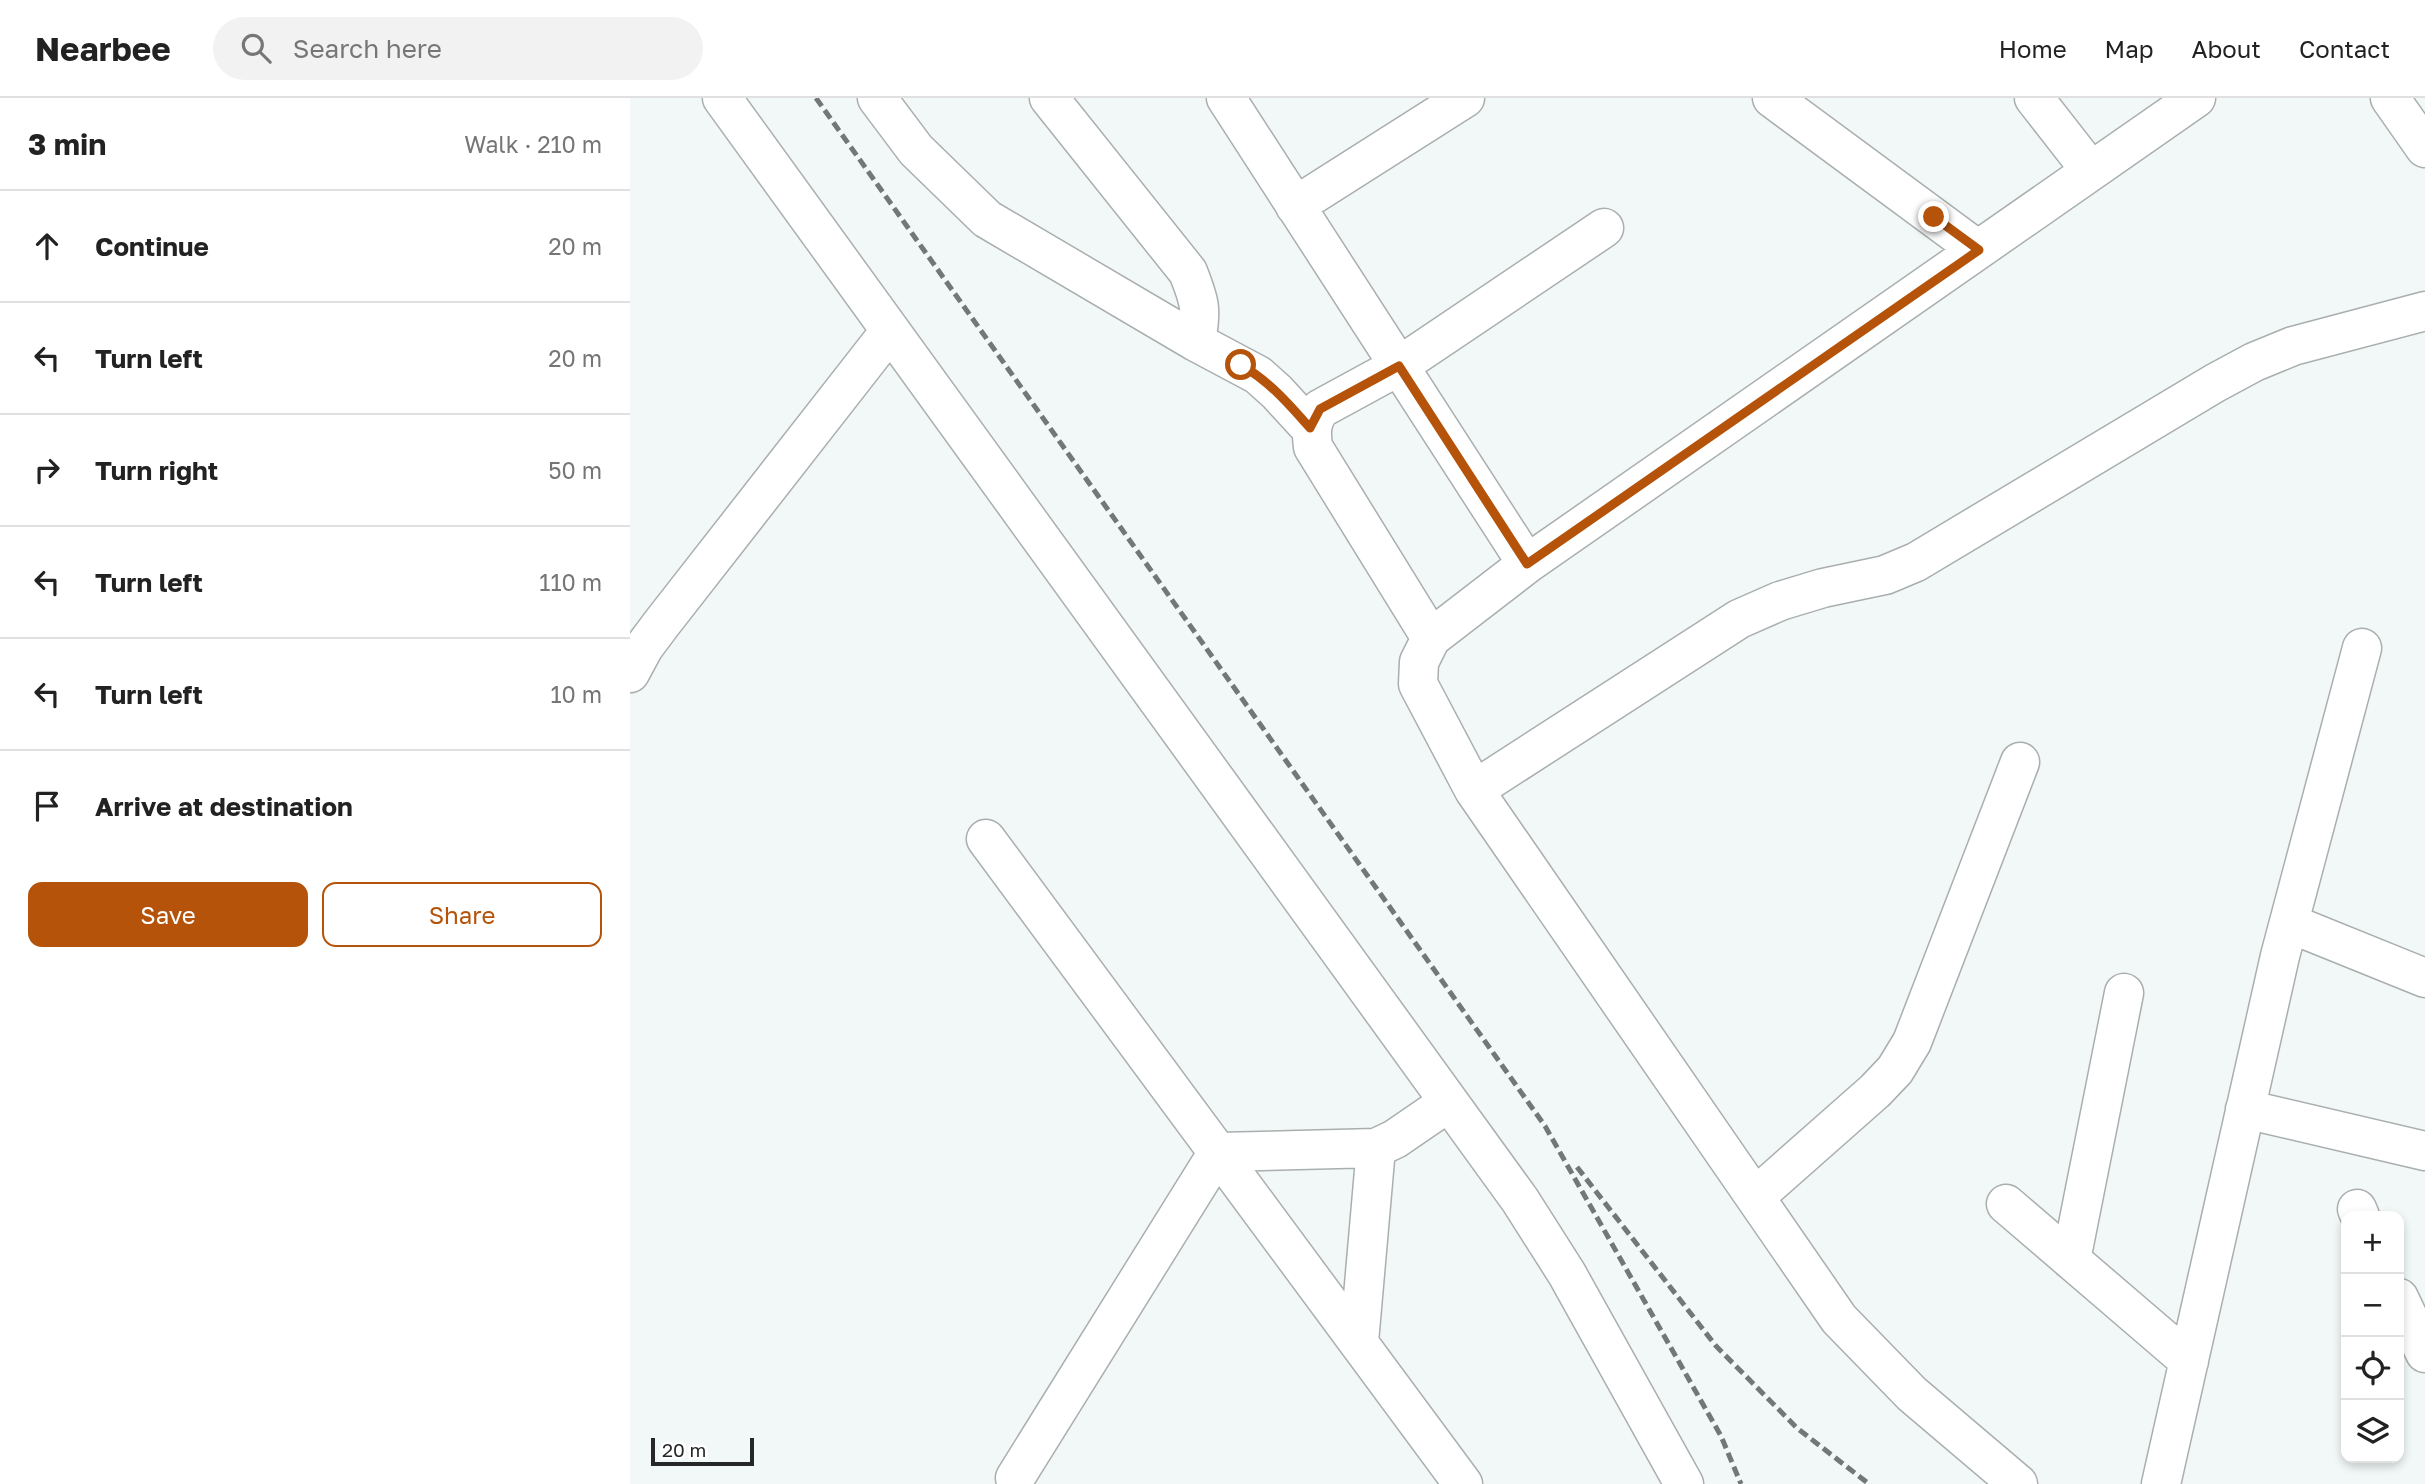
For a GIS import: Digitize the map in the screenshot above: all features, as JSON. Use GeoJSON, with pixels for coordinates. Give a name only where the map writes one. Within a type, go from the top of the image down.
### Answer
{"type":"FeatureCollection","features":[{"type":"Feature","properties":{"kind":"street"},"geometry":{"type":"LineString","coordinates":[[722,98],[1520,1200],[1567,1274],[1684,1484]]}},
{"type":"Feature","properties":{"kind":"street"},"geometry":{"type":"LineString","coordinates":[[877,98],[916,150],[987,219],[1196,342],[1258,375],[1277,392],[1310,428],[1313,447],[1431,638]]}},
{"type":"Feature","properties":{"kind":"street"},"geometry":{"type":"LineString","coordinates":[[1049,98],[1188,272],[1199,300],[1201,315],[1196,342]]}},
{"type":"Feature","properties":{"kind":"street"},"geometry":{"type":"LineString","coordinates":[[1226,98],[1527,564]]}},
{"type":"Feature","properties":{"kind":"street"},"geometry":{"type":"LineString","coordinates":[[1295,206],[1465,98]]}},
{"type":"Feature","properties":{"kind":"street"},"geometry":{"type":"LineString","coordinates":[[1772,98],[1979,250]]}},
{"type":"Feature","properties":{"kind":"street"},"geometry":{"type":"LineString","coordinates":[[2034,98],[2091,171]]}},
{"type":"Feature","properties":{"kind":"street"},"geometry":{"type":"LineString","coordinates":[[2018,1484],[1912,1394],[1839,1319],[1474,790],[1418,684],[1419,662],[1431,638],[1527,564],[2196,98]]}},
{"type":"Feature","properties":{"kind":"street"},"geometry":{"type":"LineString","coordinates":[[2390,98],[2425,148]]}},
{"type":"Feature","properties":{"kind":"street"},"geometry":{"type":"LineString","coordinates":[[1310,428],[1320,409],[1399,366],[1604,228]]}},
{"type":"Feature","properties":{"kind":"street"},"geometry":{"type":"LineString","coordinates":[[1474,790],[1739,619],[1780,601],[1823,588],[1885,575],[1916,562],[2254,362],[2293,346],[2425,311]]}},
{"type":"Feature","properties":{"kind":"street"},"geometry":{"type":"LineString","coordinates":[[630,673],[644,647],[662,623],[890,331]]}},
{"type":"Feature","properties":{"kind":"street"},"geometry":{"type":"LineString","coordinates":[[2161,1484],[2289,923],[2362,648]]}},
{"type":"Feature","properties":{"kind":"street"},"geometry":{"type":"LineString","coordinates":[[1755,1197],[1875,1091],[1912,1042],[2021,762]]}},
{"type":"Feature","properties":{"kind":"street"},"geometry":{"type":"LineString","coordinates":[[986,839],[1463,1484]]}},
{"type":"Feature","properties":{"kind":"street"},"geometry":{"type":"LineString","coordinates":[[2289,923],[2425,978]]}},
{"type":"Feature","properties":{"kind":"street"},"geometry":{"type":"LineString","coordinates":[[2071,1261],[2124,993]]}},
{"type":"Feature","properties":{"kind":"street"},"geometry":{"type":"LineString","coordinates":[[1218,1152],[1376,1148],[1395,1139],[1449,1102]]}},
{"type":"Feature","properties":{"kind":"street"},"geometry":{"type":"LineString","coordinates":[[2245,1109],[2425,1151]]}},
{"type":"Feature","properties":{"kind":"street"},"geometry":{"type":"LineString","coordinates":[[1359,1342],[1376,1148]]}},
{"type":"Feature","properties":{"kind":"street"},"geometry":{"type":"LineString","coordinates":[[1015,1478],[1218,1152]]}},
{"type":"Feature","properties":{"kind":"street"},"geometry":{"type":"LineString","coordinates":[[2006,1205],[2189,1361]]}},
{"type":"Feature","properties":{"kind":"street"},"geometry":{"type":"LineString","coordinates":[[2404,1308],[2425,1353]]}},
{"type":"Feature","properties":{"kind":"railway"},"geometry":{"type":"LineString","coordinates":[[816,98],[1545,1126],[1721,1436],[1741,1484]]}},
{"type":"Feature","properties":{"kind":"railway"},"geometry":{"type":"LineString","coordinates":[[1577,1167],[1716,1346],[1797,1428],[1869,1484]]}},
{"type":"Feature","properties":{"kind":"route"},"geometry":{"type":"LineString","coordinates":[[1241,365],[1258,375],[1277,392],[1310,428],[1320,409],[1399,366],[1527,564],[1979,250],[1934,217]]}}]}
